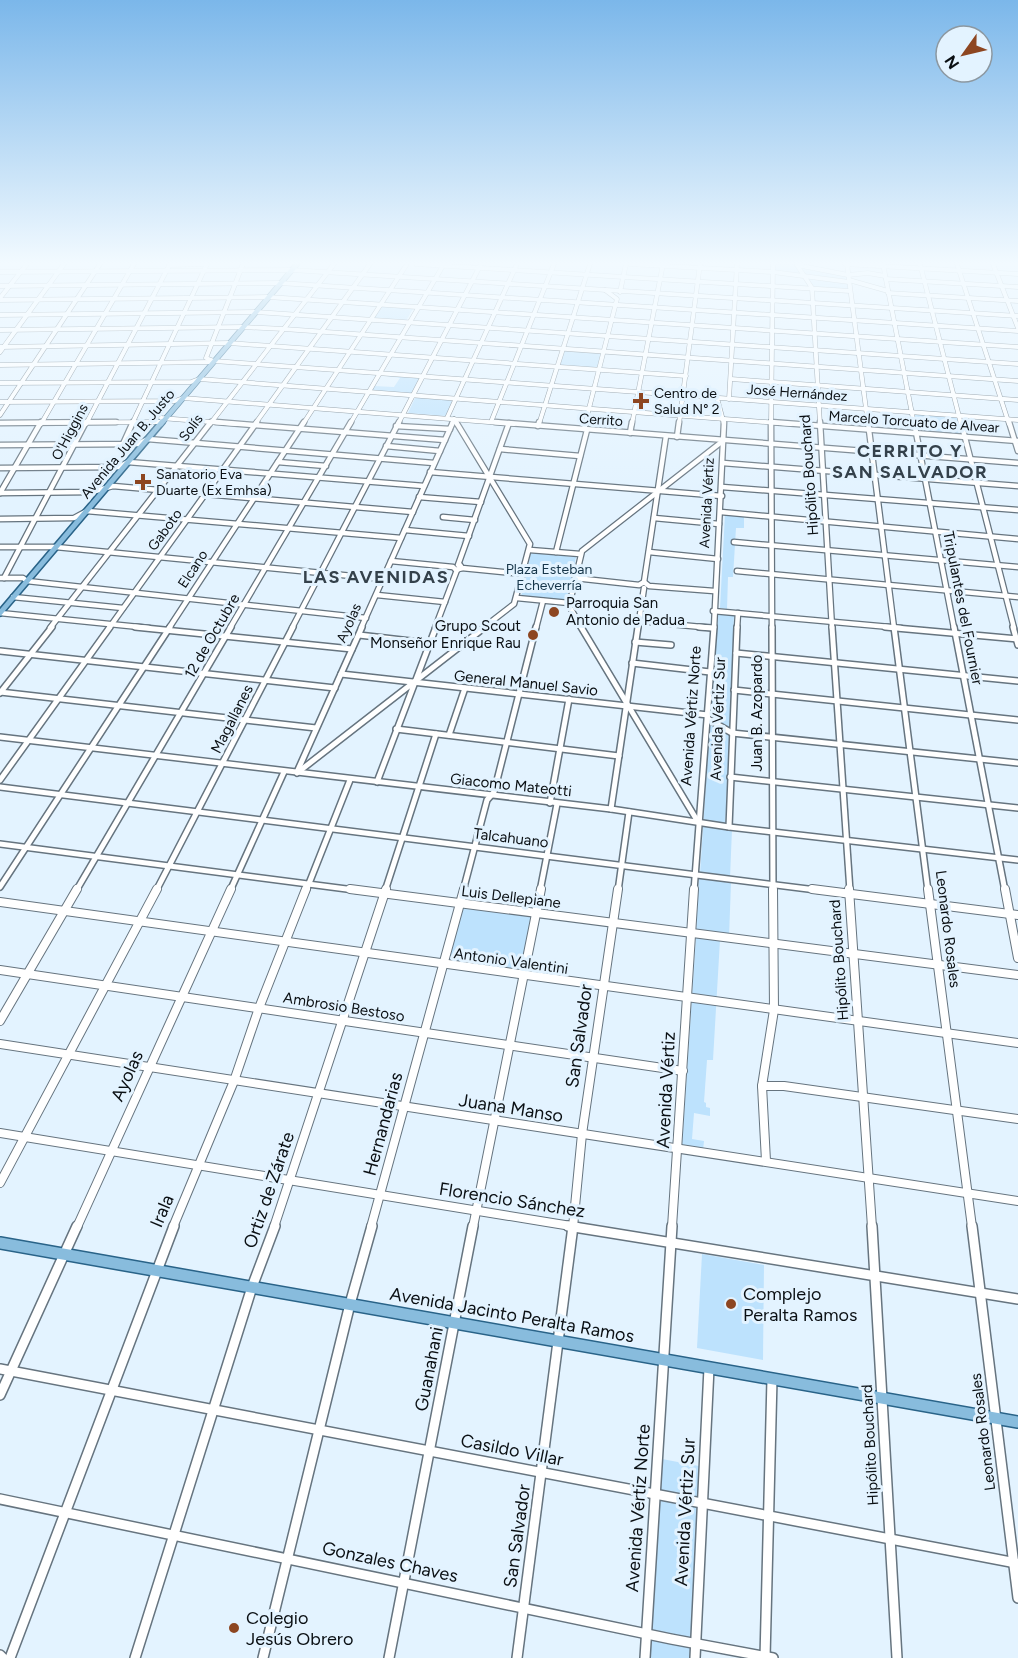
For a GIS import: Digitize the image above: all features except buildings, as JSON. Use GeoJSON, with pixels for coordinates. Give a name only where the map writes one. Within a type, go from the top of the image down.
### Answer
{"type":"FeatureCollection","features":[{"type":"Feature","properties":{"kind":"main road","name":"Avenida Juan B. Justo"},"geometry":{"type":"LineString","coordinates":[[53,547],[89,511],[148,439],[175,401],[228,341]]}},
{"type":"Feature","properties":{"kind":"main road","name":"Avenida Juan B. Justo"},"geometry":{"type":"LineString","coordinates":[[0,605],[25,580],[74,518],[138,444],[183,398],[211,361]]}},
{"type":"Feature","properties":{"kind":"main road","name":"Avenida Juan B. Justo"},"geometry":{"type":"LineString","coordinates":[[0,613],[25,580]]}},
{"type":"Feature","properties":{"kind":"main road","name":"Avenida Jacinto Peralta Ramos"},"geometry":{"type":"LineString","coordinates":[[0,1244],[1018,1422]]}},
{"type":"Feature","properties":{"kind":"street"},"geometry":{"type":"LineString","coordinates":[[0,415],[50,341]]}},
{"type":"Feature","properties":{"kind":"street"},"geometry":{"type":"LineString","coordinates":[[0,493],[89,341]]}},
{"type":"Feature","properties":{"kind":"street","name":"O'Higgins"},"geometry":{"type":"LineString","coordinates":[[2,578],[51,492],[129,341]]}},
{"type":"Feature","properties":{"kind":"street"},"geometry":{"type":"LineString","coordinates":[[123,444],[172,341]]}},
{"type":"Feature","properties":{"kind":"street"},"geometry":{"type":"LineString","coordinates":[[211,361],[206,358],[212,341]]}},
{"type":"Feature","properties":{"kind":"street","name":"Solís"},"geometry":{"type":"LineString","coordinates":[[0,692],[274,341]]}},
{"type":"Feature","properties":{"kind":"street","name":"Gaboto"},"geometry":{"type":"LineString","coordinates":[[0,780],[314,341]]}},
{"type":"Feature","properties":{"kind":"street","name":"Elcano"},"geometry":{"type":"LineString","coordinates":[[0,887],[357,341]]}},
{"type":"Feature","properties":{"kind":"street","name":"12 de Octubre"},"geometry":{"type":"LineString","coordinates":[[0,1021],[399,341]]}},
{"type":"Feature","properties":{"kind":"street","name":"Magallanes"},"geometry":{"type":"LineString","coordinates":[[0,1183],[107,986],[440,341]]}},
{"type":"Feature","properties":{"kind":"street"},"geometry":{"type":"LineString","coordinates":[[448,341],[1018,381]]}},
{"type":"Feature","properties":{"kind":"street"},"geometry":{"type":"LineString","coordinates":[[491,422],[523,341]]}},
{"type":"Feature","properties":{"kind":"street"},"geometry":{"type":"LineString","coordinates":[[537,426],[564,341]]}},
{"type":"Feature","properties":{"kind":"street"},"geometry":{"type":"LineString","coordinates":[[556,552],[606,341]]}},
{"type":"Feature","properties":{"kind":"street"},"geometry":{"type":"LineString","coordinates":[[630,433],[647,341]]}},
{"type":"Feature","properties":{"kind":"street"},"geometry":{"type":"LineString","coordinates":[[677,436],[690,341]]}},
{"type":"Feature","properties":{"kind":"street"},"geometry":{"type":"LineString","coordinates":[[695,341],[1018,364]]}},
{"type":"Feature","properties":{"kind":"street","name":"Juan B. Azopardo"},"geometry":{"type":"LineString","coordinates":[[766,1161],[762,1086],[774,1010],[772,657],[774,617],[771,467],[773,341]]}},
{"type":"Feature","properties":{"kind":"street","name":"Hipólito Bouchard"},"geometry":{"type":"LineString","coordinates":[[815,341],[897,1658]]}},
{"type":"Feature","properties":{"kind":"street","name":"Leonardo Rosales"},"geometry":{"type":"LineString","coordinates":[[856,341],[1016,1563],[1018,1598]]}},
{"type":"Feature","properties":{"kind":"street","name":"Tripulantes del Fournier"},"geometry":{"type":"LineString","coordinates":[[897,341],[947,591],[977,759],[1018,958]]}},
{"type":"Feature","properties":{"kind":"street"},"geometry":{"type":"LineString","coordinates":[[931,341],[1018,347]]}},
{"type":"Feature","properties":{"kind":"street"},"geometry":{"type":"LineString","coordinates":[[713,611],[1018,641],[940,342]]}},
{"type":"Feature","properties":{"kind":"street"},"geometry":{"type":"LineString","coordinates":[[447,418],[481,343]]}},
{"type":"Feature","properties":{"kind":"street"},"geometry":{"type":"LineString","coordinates":[[1,349],[226,344],[686,375]]}},
{"type":"Feature","properties":{"kind":"street"},"geometry":{"type":"LineString","coordinates":[[729,399],[732,344]]}},
{"type":"Feature","properties":{"kind":"street"},"geometry":{"type":"LineString","coordinates":[[984,344],[1018,451]]}},
{"type":"Feature","properties":{"kind":"street","name":"José Hernández"},"geometry":{"type":"LineString","coordinates":[[0,365],[211,361],[256,363],[958,415]]}},
{"type":"Feature","properties":{"kind":"street"},"geometry":{"type":"LineString","coordinates":[[0,383],[191,382],[199,379]]}},
{"type":"Feature","properties":{"kind":"street","name":"Marcelo Torcuato de Alvear"},"geometry":{"type":"LineString","coordinates":[[199,379],[1016,441]]}},
{"type":"Feature","properties":{"kind":"street"},"geometry":{"type":"LineString","coordinates":[[731,379],[1018,400]]}},
{"type":"Feature","properties":{"kind":"street"},"geometry":{"type":"LineString","coordinates":[[0,402],[175,401],[183,398]]}},
{"type":"Feature","properties":{"kind":"street","name":"Cerrito"},"geometry":{"type":"LineString","coordinates":[[183,398],[1018,463]]}},
{"type":"Feature","properties":{"kind":"street","name":"Avenida Vértiz"},"geometry":{"type":"LineString","coordinates":[[713,611],[725,440],[724,418],[717,398]]}},
{"type":"Feature","properties":{"kind":"street"},"geometry":{"type":"LineString","coordinates":[[958,415],[1018,420]]}},
{"type":"Feature","properties":{"kind":"street"},"geometry":{"type":"LineString","coordinates":[[297,773],[514,604],[517,598],[530,544],[454,419]]}},
{"type":"Feature","properties":{"kind":"street","name":"Ayolas"},"geometry":{"type":"LineString","coordinates":[[297,773],[454,419]]}},
{"type":"Feature","properties":{"kind":"street"},"geometry":{"type":"LineString","coordinates":[[0,423],[211,421],[445,440]]}},
{"type":"Feature","properties":{"kind":"street"},"geometry":{"type":"LineString","coordinates":[[376,783],[458,567],[509,423]]}},
{"type":"Feature","properties":{"kind":"street"},"geometry":{"type":"LineString","coordinates":[[396,426],[450,429]]}},
{"type":"Feature","properties":{"kind":"street"},"geometry":{"type":"LineString","coordinates":[[610,809],[666,436]]}},
{"type":"Feature","properties":{"kind":"street"},"geometry":{"type":"LineString","coordinates":[[0,445],[138,444],[148,439],[434,463]]}},
{"type":"Feature","properties":{"kind":"street"},"geometry":{"type":"LineString","coordinates":[[698,822],[569,609],[569,603],[580,554],[583,550],[725,440]]}},
{"type":"Feature","properties":{"kind":"street"},"geometry":{"type":"LineString","coordinates":[[386,446],[440,451]]}},
{"type":"Feature","properties":{"kind":"street"},"geometry":{"type":"LineString","coordinates":[[500,449],[580,456]]}},
{"type":"Feature","properties":{"kind":"street"},"geometry":{"type":"LineString","coordinates":[[0,468],[118,467],[128,462],[424,486]]}},
{"type":"Feature","properties":{"kind":"street"},"geometry":{"type":"LineString","coordinates":[[278,462],[326,466]]}},
{"type":"Feature","properties":{"kind":"street"},"geometry":{"type":"LineString","coordinates":[[723,463],[1018,486]]}},
{"type":"Feature","properties":{"kind":"street"},"geometry":{"type":"LineString","coordinates":[[430,472],[722,496]]}},
{"type":"Feature","properties":{"kind":"street"},"geometry":{"type":"LineString","coordinates":[[0,493],[99,490],[113,486],[413,512]]}},
{"type":"Feature","properties":{"kind":"street"},"geometry":{"type":"LineString","coordinates":[[722,487],[1018,510]]}},
{"type":"Feature","properties":{"kind":"street"},"geometry":{"type":"LineString","coordinates":[[419,497],[481,502]]}},
{"type":"Feature","properties":{"kind":"street"},"geometry":{"type":"LineString","coordinates":[[0,519],[74,518],[89,511],[401,538]]}},
{"type":"Feature","properties":{"kind":"street"},"geometry":{"type":"LineString","coordinates":[[721,512],[1018,539]]}},
{"type":"Feature","properties":{"kind":"street"},"geometry":{"type":"LineString","coordinates":[[443,517],[475,520]]}},
{"type":"Feature","properties":{"kind":"street"},"geometry":{"type":"LineString","coordinates":[[654,518],[719,524]]}},
{"type":"Feature","properties":{"kind":"street"},"geometry":{"type":"LineString","coordinates":[[405,530],[469,536]]}},
{"type":"Feature","properties":{"kind":"street"},"geometry":{"type":"LineString","coordinates":[[734,542],[1018,567]]}},
{"type":"Feature","properties":{"kind":"street"},"geometry":{"type":"LineString","coordinates":[[0,547],[53,547],[383,579]]}},
{"type":"Feature","properties":{"kind":"street"},"geometry":{"type":"LineString","coordinates":[[530,550],[580,554]]}},
{"type":"Feature","properties":{"kind":"street"},"geometry":{"type":"LineString","coordinates":[[649,552],[718,559]]}},
{"type":"Feature","properties":{"kind":"street"},"geometry":{"type":"LineString","coordinates":[[391,561],[524,574]]}},
{"type":"Feature","properties":{"kind":"street"},"geometry":{"type":"LineString","coordinates":[[737,572],[1018,597]]}},
{"type":"Feature","properties":{"kind":"street"},"geometry":{"type":"LineString","coordinates":[[2,578],[366,618]]}},
{"type":"Feature","properties":{"kind":"street"},"geometry":{"type":"LineString","coordinates":[[575,578],[714,591]]}},
{"type":"Feature","properties":{"kind":"street"},"geometry":{"type":"LineString","coordinates":[[377,595],[445,602]]}},
{"type":"Feature","properties":{"kind":"street"},"geometry":{"type":"LineString","coordinates":[[14,597],[123,608]]}},
{"type":"Feature","properties":{"kind":"street"},"geometry":{"type":"LineString","coordinates":[[517,598],[569,603]]}},
{"type":"Feature","properties":{"kind":"street","name":"Hernandarias"},"geometry":{"type":"LineString","coordinates":[[263,1658],[350,1304],[487,800],[494,792],[543,601]]}},
{"type":"Feature","properties":{"kind":"street","name":"Avenida Vértiz Norte"},"geometry":{"type":"LineString","coordinates":[[698,822],[708,717],[713,611]]}},
{"type":"Feature","properties":{"kind":"street"},"geometry":{"type":"LineString","coordinates":[[0,613],[352,650]]}},
{"type":"Feature","properties":{"kind":"street","name":"Avenida Vértiz Sur"},"geometry":{"type":"LineString","coordinates":[[729,827],[738,613]]}},
{"type":"Feature","properties":{"kind":"street"},"geometry":{"type":"LineString","coordinates":[[639,621],[712,628]]}},
{"type":"Feature","properties":{"kind":"street"},"geometry":{"type":"LineString","coordinates":[[359,635],[428,643]]}},
{"type":"Feature","properties":{"kind":"street"},"geometry":{"type":"LineString","coordinates":[[635,642],[671,645]]}},
{"type":"Feature","properties":{"kind":"street"},"geometry":{"type":"LineString","coordinates":[[0,651],[335,688]]}},
{"type":"Feature","properties":{"kind":"street"},"geometry":{"type":"LineString","coordinates":[[736,653],[1018,681]]}},
{"type":"Feature","properties":{"kind":"street"},"geometry":{"type":"LineString","coordinates":[[632,663],[710,672]]}},
{"type":"Feature","properties":{"kind":"street","name":"General Manuel Savio"},"geometry":{"type":"LineString","coordinates":[[341,674],[519,693],[708,717],[732,733],[1018,763]]}},
{"type":"Feature","properties":{"kind":"street"},"geometry":{"type":"LineString","coordinates":[[449,735],[465,688]]}},
{"type":"Feature","properties":{"kind":"street"},"geometry":{"type":"LineString","coordinates":[[734,690],[1018,720]]}},
{"type":"Feature","properties":{"kind":"street"},"geometry":{"type":"LineString","coordinates":[[0,692],[316,728]]}},
{"type":"Feature","properties":{"kind":"street","name":"Guanahani"},"geometry":{"type":"LineString","coordinates":[[389,1658],[547,856],[569,699]]}},
{"type":"Feature","properties":{"kind":"street"},"geometry":{"type":"LineString","coordinates":[[396,729],[619,756]]}},
{"type":"Feature","properties":{"kind":"street","name":"Ortiz de Zárate"},"geometry":{"type":"LineString","coordinates":[[135,1658],[216,1409],[252,1287],[291,1180],[435,734]]}},
{"type":"Feature","properties":{"kind":"street","name":"Giacomo Mateotti"},"geometry":{"type":"LineString","coordinates":[[0,737],[490,797],[610,809],[729,827],[1018,860]]}},
{"type":"Feature","properties":{"kind":"street","name":"Ayolas"},"geometry":{"type":"LineString","coordinates":[[0,1395],[284,772]]}},
{"type":"Feature","properties":{"kind":"street"},"geometry":{"type":"LineString","coordinates":[[730,777],[1018,808]]}},
{"type":"Feature","properties":{"kind":"street","name":"Irala"},"geometry":{"type":"LineString","coordinates":[[10,1658],[155,1270],[234,1081],[259,1008],[350,780]]}},
{"type":"Feature","properties":{"kind":"street","name":"Talcahuano"},"geometry":{"type":"LineString","coordinates":[[0,787],[1018,915]]}},
{"type":"Feature","properties":{"kind":"street","name":"San Salvador"},"geometry":{"type":"LineString","coordinates":[[517,1658],[573,1227],[582,1134],[629,812]]}},
{"type":"Feature","properties":{"kind":"street","name":"Avenida Vértiz"},"geometry":{"type":"LineString","coordinates":[[664,1360],[698,822]]}},
{"type":"Feature","properties":{"kind":"street","name":"Luis Dellepiane"},"geometry":{"type":"LineString","coordinates":[[0,844],[1018,975]]}},
{"type":"Feature","properties":{"kind":"street","name":"Antonio Valentini"},"geometry":{"type":"LineString","coordinates":[[0,902],[1018,1043]]}},
{"type":"Feature","properties":{"kind":"street","name":"Ambrosio Bestoso"},"geometry":{"type":"LineString","coordinates":[[0,970],[343,1018],[424,1033],[683,1071]]}},
{"type":"Feature","properties":{"kind":"street","name":"Juana Manso"},"geometry":{"type":"LineString","coordinates":[[0,1044],[1018,1201]]}},
{"type":"Feature","properties":{"kind":"street"},"geometry":{"type":"LineString","coordinates":[[762,1086],[784,1086],[1018,1119]]}},
{"type":"Feature","properties":{"kind":"street","name":"Florencio Sánchez"},"geometry":{"type":"LineString","coordinates":[[0,1133],[1018,1299]]}},
{"type":"Feature","properties":{"kind":"street","name":"Avenida Vértiz Norte"},"geometry":{"type":"LineString","coordinates":[[645,1658],[664,1360]]}},
{"type":"Feature","properties":{"kind":"street","name":"Avenida Vértiz Sur"},"geometry":{"type":"LineString","coordinates":[[695,1658],[708,1368]]}},
{"type":"Feature","properties":{"kind":"street","name":"Casildo Villar"},"geometry":{"type":"LineString","coordinates":[[0,1369],[1016,1563]]}},
{"type":"Feature","properties":{"kind":"street"},"geometry":{"type":"LineString","coordinates":[[768,1657],[772,1379]]}},
{"type":"Feature","properties":{"kind":"street","name":"Gonzales Chaves"},"geometry":{"type":"LineString","coordinates":[[0,1498],[696,1644],[768,1657]]}},
{"type":"Feature","properties":{"kind":"green space"},"geometry":{"type":"Polygon","coordinates":[[[562,349],[603,352],[598,369],[556,366],[562,349]]]}},
{"type":"Feature","properties":{"kind":"green space"},"geometry":{"type":"Polygon","coordinates":[[[388,374],[420,377],[411,394],[371,391],[374,386],[394,387],[400,378],[387,376],[388,374]]]}},
{"type":"Feature","properties":{"kind":"green space"},"geometry":{"type":"Polygon","coordinates":[[[416,396],[453,399],[446,416],[408,413],[416,396]]]}},
{"type":"Feature","properties":{"kind":"green space"},"geometry":{"type":"Polygon","coordinates":[[[911,412],[959,415],[964,437],[915,433],[911,412]]]}},
{"type":"Feature","properties":{"kind":"green space"},"geometry":{"type":"Polygon","coordinates":[[[725,514],[744,516],[744,528],[736,528],[733,577],[728,577],[727,609],[720,608],[725,514]]]}},
{"type":"Feature","properties":{"kind":"green space","name":"Plaza Esteban Echeverría"},"geometry":{"type":"Polygon","coordinates":[[[531,553],[576,557],[567,600],[521,597],[531,553]]]}},
{"type":"Feature","properties":{"kind":"green space"},"geometry":{"type":"Polygon","coordinates":[[[716,612],[734,614],[730,729],[710,719],[716,612]]]}},
{"type":"Feature","properties":{"kind":"green space"},"geometry":{"type":"Polygon","coordinates":[[[710,723],[730,733],[725,828],[732,829],[730,878],[700,874],[710,723]]]}},
{"type":"Feature","properties":{"kind":"green space"},"geometry":{"type":"Polygon","coordinates":[[[699,878],[731,883],[729,937],[696,933],[699,878]]]}},
{"type":"Feature","properties":{"kind":"green space"},"geometry":{"type":"Polygon","coordinates":[[[463,908],[532,917],[522,972],[448,961],[463,908]]]}},
{"type":"Feature","properties":{"kind":"green space"},"geometry":{"type":"Polygon","coordinates":[[[696,937],[720,940],[713,1060],[707,1060],[704,1102],[706,1107],[710,1108],[710,1116],[694,1113],[692,1139],[704,1141],[703,1150],[682,1146],[696,937]]]}},
{"type":"Feature","properties":{"kind":"green space","name":"Complejo Peralta Ramos"},"geometry":{"type":"Polygon","coordinates":[[[702,1254],[764,1265],[763,1360],[697,1348],[702,1254]]]}},
{"type":"Feature","properties":{"kind":"green space"},"geometry":{"type":"Polygon","coordinates":[[[662,1459],[699,1466],[690,1658],[649,1658],[662,1459]]]}},
{"type":"Feature","properties":{"kind":"place","name":"Centro de Salud N° 2"},"geometry":{"type":"Point","coordinates":[641,401]}},
{"type":"Feature","properties":{"kind":"place","name":"Sanatorio Eva Duarte (Ex Emhsa)"},"geometry":{"type":"Point","coordinates":[143,482]}},
{"type":"Feature","properties":{"kind":"place","name":"Parroquia San Antonio de Padua"},"geometry":{"type":"Point","coordinates":[554,612]}},
{"type":"Feature","properties":{"kind":"place","name":"Grupo Scout Monseñor Enrique Rau"},"geometry":{"type":"Point","coordinates":[533,635]}},
{"type":"Feature","properties":{"kind":"place","name":"Complejo Peralta Ramos"},"geometry":{"type":"Point","coordinates":[731,1304]}},
{"type":"Feature","properties":{"kind":"place","name":"Colegio Jesús Obrero"},"geometry":{"type":"Point","coordinates":[234,1628]}},
{"type":"Feature","properties":{"kind":"district","name":"CERRITO Y SAN SALVADOR"},"geometry":{"type":"Point","coordinates":[910,461]}},
{"type":"Feature","properties":{"kind":"district","name":"LAS AVENIDAS"},"geometry":{"type":"Point","coordinates":[376,577]}}]}
